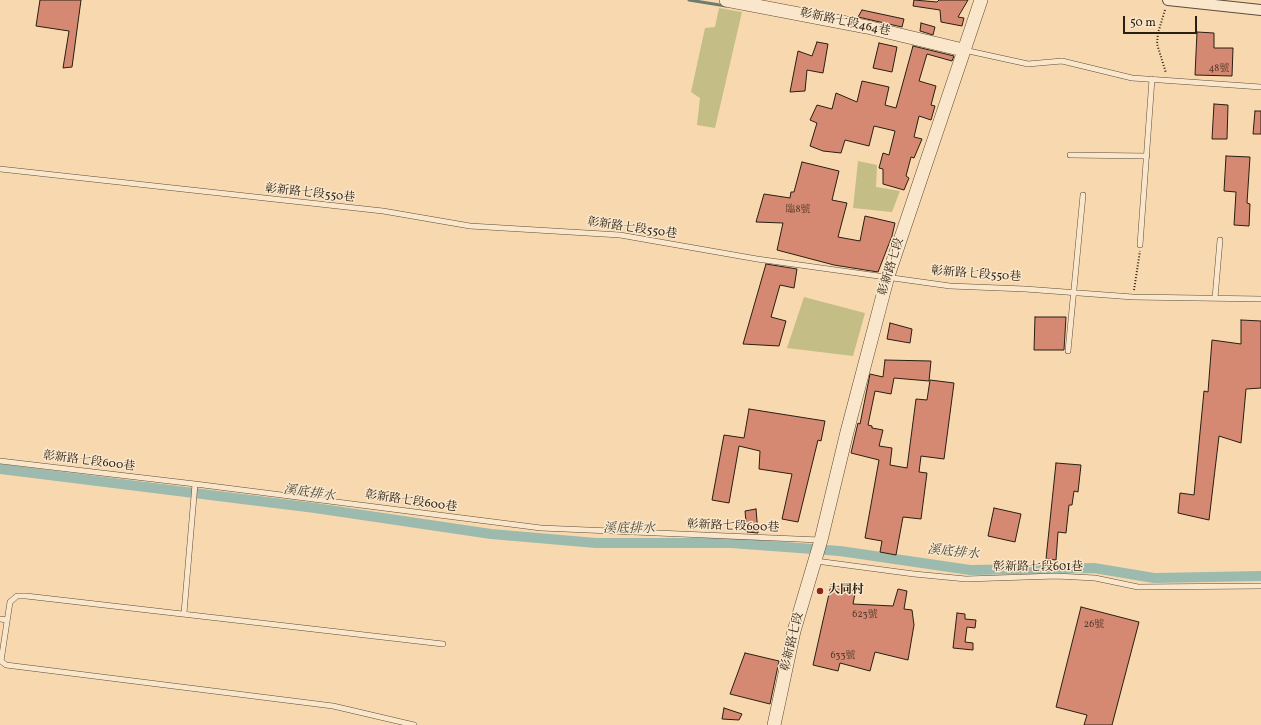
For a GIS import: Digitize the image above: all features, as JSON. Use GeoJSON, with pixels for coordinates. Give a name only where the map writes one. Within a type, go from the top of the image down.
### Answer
{"type":"FeatureCollection","features":[{"type":"Feature","properties":{"kind":"street","name":"彰新路七段464巷"},"geometry":{"type":"LineString","coordinates":[[726,0],[867,27],[963,50]]}},
{"type":"Feature","properties":{"kind":"street","name":"彰新路七段"},"geometry":{"type":"LineString","coordinates":[[774,725],[794,631],[816,561],[847,432],[888,276],[981,0]]}},
{"type":"Feature","properties":{"kind":"street"},"geometry":{"type":"LineString","coordinates":[[1168,1],[1261,10]]}},
{"type":"Feature","properties":{"kind":"lane"},"geometry":{"type":"LineString","coordinates":[[963,50],[1028,64],[1062,61],[1132,78],[1261,88]]}},
{"type":"Feature","properties":{"kind":"lane"},"geometry":{"type":"LineString","coordinates":[[1140,245],[1152,79]]}},
{"type":"Feature","properties":{"kind":"lane"},"geometry":{"type":"LineString","coordinates":[[1070,155],[1147,156]]}},
{"type":"Feature","properties":{"kind":"lane","name":"彰新路七段550巷"},"geometry":{"type":"LineString","coordinates":[[0,169],[383,211],[470,226],[620,236],[757,258],[950,286],[1075,292],[1133,297],[1261,299]]}},
{"type":"Feature","properties":{"kind":"lane"},"geometry":{"type":"LineString","coordinates":[[1068,351],[1075,292],[1083,195]]}},
{"type":"Feature","properties":{"kind":"lane"},"geometry":{"type":"LineString","coordinates":[[1215,298],[1220,240]]}},
{"type":"Feature","properties":{"kind":"lane","name":"彰新路七段600巷"},"geometry":{"type":"LineString","coordinates":[[0,462],[195,484],[541,528],[821,540]]}},
{"type":"Feature","properties":{"kind":"lane"},"geometry":{"type":"LineString","coordinates":[[184,613],[195,484]]}},
{"type":"Feature","properties":{"kind":"lane","name":"彰新路七段601巷"},"geometry":{"type":"LineString","coordinates":[[816,561],[914,574],[966,579],[1056,576],[1094,578],[1138,587],[1261,586]]}},
{"type":"Feature","properties":{"kind":"lane"},"geometry":{"type":"LineString","coordinates":[[414,725],[333,706],[6,666],[1,661],[6,620],[10,602],[17,596],[184,613],[444,644]]}},
{"type":"Feature","properties":{"kind":"lane"},"geometry":{"type":"LineString","coordinates":[[0,619],[6,620]]}},
{"type":"Feature","properties":{"kind":"path"},"geometry":{"type":"LineString","coordinates":[[1168,1],[1158,33],[1157,44],[1168,80]]}},
{"type":"Feature","properties":{"kind":"path"},"geometry":{"type":"LineString","coordinates":[[1133,297],[1140,245]]}},
{"type":"Feature","properties":{"kind":"shaded area"},"geometry":{"type":"Polygon","coordinates":[[[719,8],[742,12],[715,128],[697,125],[700,98],[691,92],[705,28],[715,27],[719,8]]]}},
{"type":"Feature","properties":{"kind":"shaded area"},"geometry":{"type":"Polygon","coordinates":[[[858,161],[877,165],[876,187],[900,191],[892,212],[853,208],[858,161]]]}},
{"type":"Feature","properties":{"kind":"shaded area"},"geometry":{"type":"Polygon","coordinates":[[[804,297],[865,313],[853,356],[787,348],[804,297]]]}},
{"type":"Feature","properties":{"kind":"building"},"geometry":{"type":"Polygon","coordinates":[[[40,0],[81,0],[72,67],[63,68],[69,31],[36,26],[40,0]]]}},
{"type":"Feature","properties":{"kind":"building"},"geometry":{"type":"Polygon","coordinates":[[[914,0],[937,2],[939,0],[968,0],[958,17],[964,18],[962,26],[941,22],[940,10],[913,6],[914,0]]]}},
{"type":"Feature","properties":{"kind":"building"},"geometry":{"type":"Polygon","coordinates":[[[862,10],[904,19],[902,27],[858,17],[862,10]]]}},
{"type":"Feature","properties":{"kind":"building"},"geometry":{"type":"Polygon","coordinates":[[[921,23],[935,27],[933,35],[920,31],[921,23]]]}},
{"type":"Feature","properties":{"kind":"building"},"geometry":{"type":"Polygon","coordinates":[[[1197,32],[1214,33],[1214,48],[1233,48],[1232,76],[1195,75],[1197,32]]]}},
{"type":"Feature","properties":{"kind":"building"},"geometry":{"type":"Polygon","coordinates":[[[817,42],[828,44],[823,73],[807,70],[805,91],[790,92],[798,51],[812,56],[817,42]]]}},
{"type":"Feature","properties":{"kind":"building"},"geometry":{"type":"Polygon","coordinates":[[[879,43],[897,47],[892,72],[873,68],[879,43]]]}},
{"type":"Feature","properties":{"kind":"building"},"geometry":{"type":"Polygon","coordinates":[[[913,46],[954,56],[952,61],[927,54],[919,81],[936,86],[931,105],[935,106],[931,120],[919,116],[914,137],[922,139],[914,158],[911,157],[906,176],[909,178],[904,190],[883,184],[883,169],[879,168],[883,153],[889,155],[895,131],[874,126],[869,146],[845,140],[841,153],[823,151],[810,146],[817,123],[810,120],[817,105],[832,109],[836,93],[857,102],[862,81],[889,87],[885,105],[896,108],[913,46]]]}},
{"type":"Feature","properties":{"kind":"building"},"geometry":{"type":"Polygon","coordinates":[[[1214,104],[1228,105],[1227,139],[1212,139],[1214,104]]]}},
{"type":"Feature","properties":{"kind":"building"},"geometry":{"type":"Polygon","coordinates":[[[1255,111],[1261,111],[1261,134],[1253,134],[1255,111]]]}},
{"type":"Feature","properties":{"kind":"building"},"geometry":{"type":"Polygon","coordinates":[[[1226,156],[1250,157],[1247,203],[1250,204],[1249,226],[1234,225],[1236,192],[1224,191],[1226,156]]]}},
{"type":"Feature","properties":{"kind":"building"},"geometry":{"type":"Polygon","coordinates":[[[802,162],[839,171],[832,200],[847,203],[838,237],[860,241],[865,216],[895,223],[892,236],[878,272],[834,265],[777,250],[783,223],[756,222],[764,194],[790,198],[791,192],[794,192],[802,162]]]}},
{"type":"Feature","properties":{"kind":"building"},"geometry":{"type":"Polygon","coordinates":[[[766,264],[797,269],[794,288],[780,285],[771,317],[786,321],[779,346],[743,344],[766,264]]]}},
{"type":"Feature","properties":{"kind":"building"},"geometry":{"type":"Polygon","coordinates":[[[1035,317],[1066,317],[1064,350],[1034,350],[1035,317]]]}},
{"type":"Feature","properties":{"kind":"building"},"geometry":{"type":"Polygon","coordinates":[[[1241,320],[1261,321],[1261,388],[1246,389],[1241,443],[1219,436],[1209,520],[1178,513],[1180,493],[1194,495],[1204,391],[1208,392],[1212,340],[1241,344],[1241,320]]]}},
{"type":"Feature","properties":{"kind":"building"},"geometry":{"type":"Polygon","coordinates":[[[890,323],[912,329],[910,343],[887,339],[890,323]]]}},
{"type":"Feature","properties":{"kind":"building"},"geometry":{"type":"Polygon","coordinates":[[[885,360],[931,361],[929,381],[894,378],[891,394],[875,391],[868,425],[872,426],[872,428],[883,430],[879,446],[892,448],[890,465],[907,468],[916,399],[927,400],[930,380],[954,383],[944,459],[921,456],[919,472],[927,473],[921,519],[903,517],[896,555],[880,552],[882,541],[865,538],[879,460],[851,453],[858,423],[860,424],[870,374],[883,377],[885,360]]]}},
{"type":"Feature","properties":{"kind":"building"},"geometry":{"type":"Polygon","coordinates":[[[749,409],[825,421],[821,441],[818,440],[798,522],[782,519],[792,474],[759,469],[760,451],[739,446],[729,503],[712,500],[724,435],[744,438],[749,409]]]}},
{"type":"Feature","properties":{"kind":"building"},"geometry":{"type":"Polygon","coordinates":[[[1056,463],[1081,465],[1078,492],[1074,491],[1072,505],[1069,505],[1066,533],[1058,532],[1056,560],[1046,559],[1056,463]]]}},
{"type":"Feature","properties":{"kind":"building"},"geometry":{"type":"Polygon","coordinates":[[[994,508],[1021,514],[1015,542],[988,536],[994,508]]]}},
{"type":"Feature","properties":{"kind":"building"},"geometry":{"type":"Polygon","coordinates":[[[756,509],[758,533],[747,532],[745,511],[756,509]]]}},
{"type":"Feature","properties":{"kind":"building"},"geometry":{"type":"Polygon","coordinates":[[[831,585],[841,586],[840,590],[856,588],[853,604],[893,606],[898,589],[907,591],[904,609],[912,610],[914,625],[908,660],[875,652],[870,671],[840,663],[838,671],[813,665],[831,585]]]}},
{"type":"Feature","properties":{"kind":"building"},"geometry":{"type":"Polygon","coordinates":[[[1081,607],[1139,622],[1112,725],[1084,725],[1087,715],[1056,707],[1081,607]]]}},
{"type":"Feature","properties":{"kind":"building"},"geometry":{"type":"Polygon","coordinates":[[[957,613],[965,614],[965,619],[976,620],[975,628],[967,627],[965,642],[973,643],[973,650],[953,648],[957,613]]]}},
{"type":"Feature","properties":{"kind":"building"},"geometry":{"type":"Polygon","coordinates":[[[745,653],[779,661],[770,704],[730,694],[745,653]]]}},
{"type":"Feature","properties":{"kind":"building"},"geometry":{"type":"Polygon","coordinates":[[[724,708],[742,714],[739,720],[722,719],[724,708]]]}},
{"type":"Feature","properties":{"kind":"waterway"},"geometry":{"type":"LineString","coordinates":[[689,0],[726,6]]}},
{"type":"Feature","properties":{"kind":"waterway","name":"溪底排水"},"geometry":{"type":"LineString","coordinates":[[0,469],[315,508],[491,534],[596,543],[731,543],[840,551],[970,570],[1094,568],[1154,578],[1261,576]]}},
{"type":"Feature","properties":{"kind":"place","name":"大同村"},"geometry":{"type":"Point","coordinates":[820,591]}}]}
